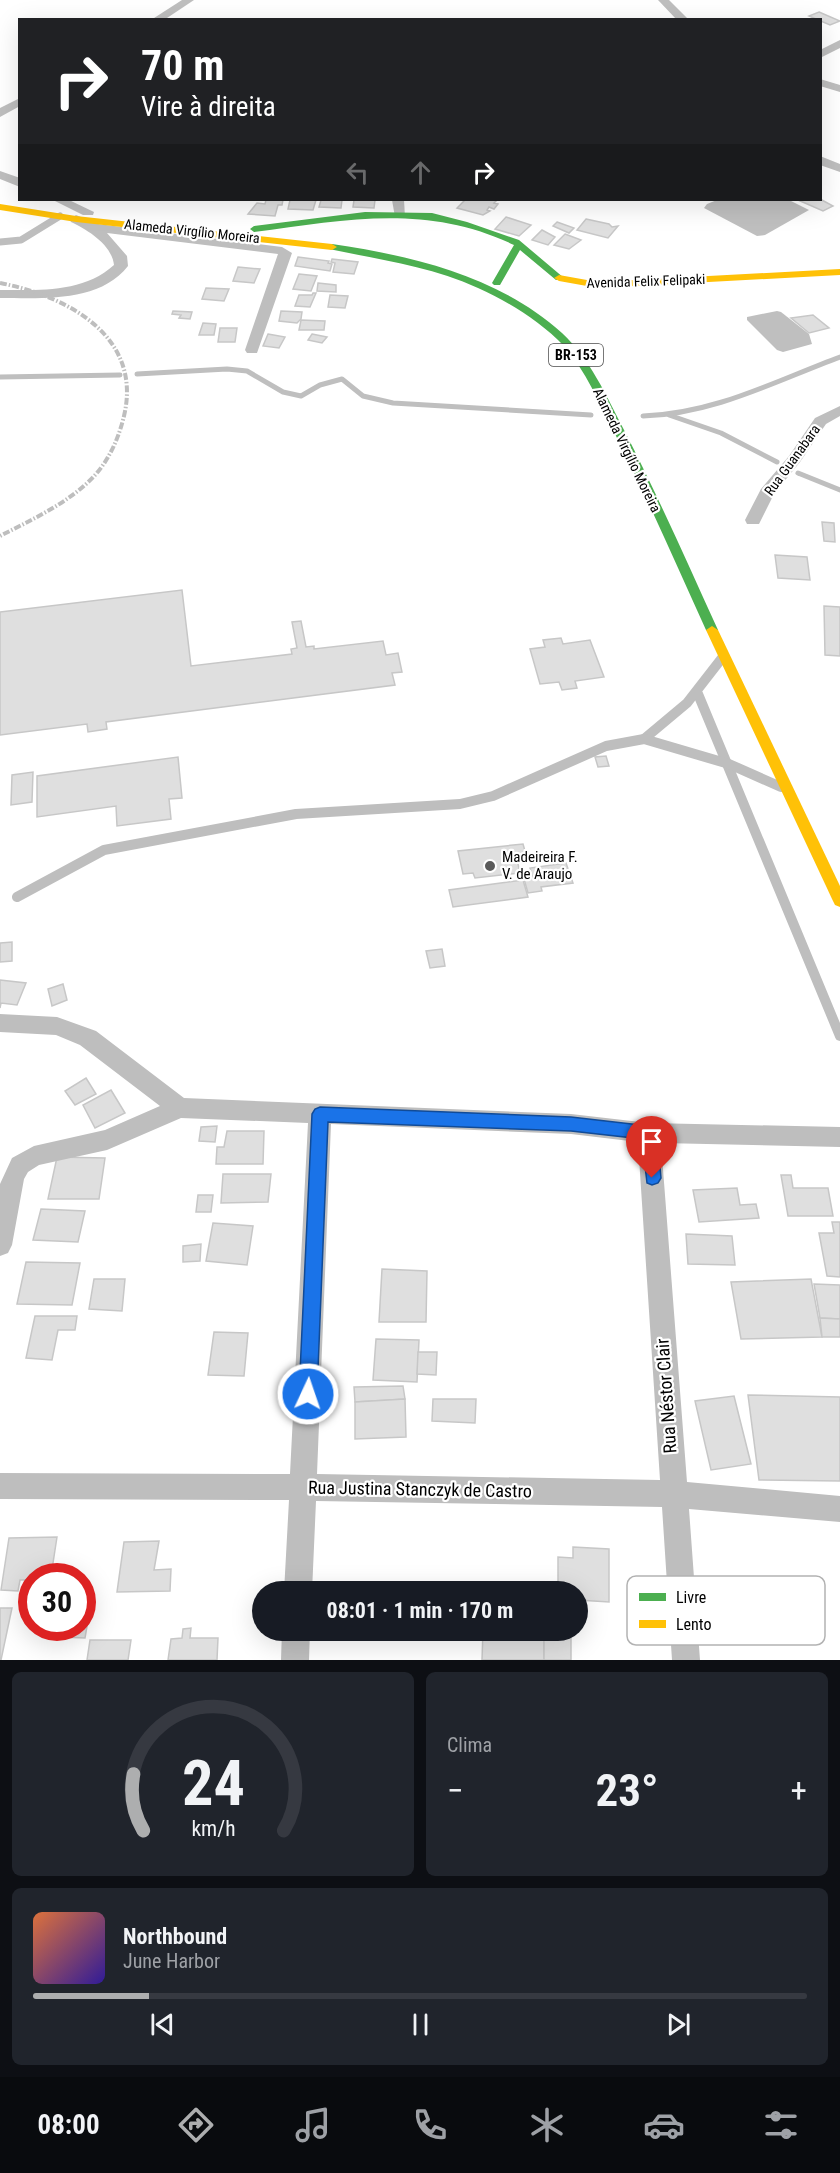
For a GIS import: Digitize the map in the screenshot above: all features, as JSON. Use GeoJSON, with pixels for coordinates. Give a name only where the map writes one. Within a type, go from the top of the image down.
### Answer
{"type":"FeatureCollection","features":[{"type":"Feature","properties":{"kind":"main road","name":"Alameda Virgílio Moreira"},"geometry":{"type":"LineString","coordinates":[[0,199],[82,215],[369,252],[425,266],[483,287],[526,311],[558,335],[585,365],[633,457],[725,654],[764,744],[789,790],[840,901]]}},
{"type":"Feature","properties":{"kind":"main road","name":"Alameda Virgílio Moreira"},"geometry":{"type":"LineString","coordinates":[[0,207],[60,216],[82,215],[254,229],[375,245],[432,259],[497,283],[538,306],[572,331],[593,354]]}},
{"type":"Feature","properties":{"kind":"main road","name":"Avenida Felix Felipaki"},"geometry":{"type":"LineString","coordinates":[[254,229],[399,214],[434,216],[519,244],[533,251],[557,276],[572,282],[598,285],[840,272]]}},
{"type":"Feature","properties":{"kind":"main road"},"geometry":{"type":"LineString","coordinates":[[497,283],[519,244]]}},
{"type":"Feature","properties":{"kind":"street"},"geometry":{"type":"LineString","coordinates":[[159,18],[189,0]]}},
{"type":"Feature","properties":{"kind":"street"},"geometry":{"type":"LineString","coordinates":[[663,0],[682,18]]}},
{"type":"Feature","properties":{"kind":"street"},"geometry":{"type":"LineString","coordinates":[[822,54],[840,43]]}},
{"type":"Feature","properties":{"kind":"street"},"geometry":{"type":"LineString","coordinates":[[822,83],[840,89]]}},
{"type":"Feature","properties":{"kind":"street"},"geometry":{"type":"LineString","coordinates":[[0,112],[18,102]]}},
{"type":"Feature","properties":{"kind":"street"},"geometry":{"type":"LineString","coordinates":[[822,161],[840,168]]}},
{"type":"Feature","properties":{"kind":"street"},"geometry":{"type":"LineString","coordinates":[[0,175],[18,182]]}},
{"type":"Feature","properties":{"kind":"street"},"geometry":{"type":"LineString","coordinates":[[0,294],[45,294],[83,287],[114,274],[121,266],[120,256],[95,228],[82,215],[61,201]]}},
{"type":"Feature","properties":{"kind":"street"},"geometry":{"type":"LineString","coordinates":[[398,201],[399,214]]}},
{"type":"Feature","properties":{"kind":"street"},"geometry":{"type":"LineString","coordinates":[[95,228],[285,253],[252,350]]}},
{"type":"Feature","properties":{"kind":"street","name":"Rua Guanabara"},"geometry":{"type":"LineString","coordinates":[[753,520],[767,492],[795,459],[820,421],[840,410]]}},
{"type":"Feature","properties":{"kind":"street"},"geometry":{"type":"LineString","coordinates":[[0,1023],[57,1026],[88,1038],[180,1108]]}},
{"type":"Feature","properties":{"kind":"street"},"geometry":{"type":"LineString","coordinates":[[0,1245],[13,1177],[20,1165],[34,1156],[107,1140],[180,1108],[571,1124],[649,1133],[840,1137]]}},
{"type":"Feature","properties":{"kind":"street"},"geometry":{"type":"LineString","coordinates":[[299,1581],[320,1114]]}},
{"type":"Feature","properties":{"kind":"street","name":"Rua Néstor Clair"},"geometry":{"type":"LineString","coordinates":[[649,1133],[679,1576]]}},
{"type":"Feature","properties":{"kind":"street","name":"Rua Justina Stanczyk de Castro"},"geometry":{"type":"LineString","coordinates":[[0,1486],[304,1487],[673,1494],[840,1509]]}},
{"type":"Feature","properties":{"kind":"street"},"geometry":{"type":"LineString","coordinates":[[295,1660],[296,1641]]}},
{"type":"Feature","properties":{"kind":"street","name":"Rua Néstor Clair"},"geometry":{"type":"LineString","coordinates":[[685,1645],[686,1660]]}},
{"type":"Feature","properties":{"kind":"lane"},"geometry":{"type":"LineString","coordinates":[[0,242],[21,240],[60,216]]}},
{"type":"Feature","properties":{"kind":"lane"},"geometry":{"type":"LineString","coordinates":[[17,897],[104,850],[296,814],[460,804],[513,788],[606,746],[644,739],[679,713],[698,694],[725,654]]}},
{"type":"Feature","properties":{"kind":"lane"},"geometry":{"type":"LineString","coordinates":[[698,694],[840,1036]]}},
{"type":"Feature","properties":{"kind":"lane"},"geometry":{"type":"LineString","coordinates":[[644,739],[729,764],[789,790]]}},
{"type":"Feature","properties":{"kind":"shaded area"},"geometry":{"type":"Polygon","coordinates":[[[714,201],[791,201],[809,210],[765,235],[757,236],[704,208],[714,201]]]}},
{"type":"Feature","properties":{"kind":"shaded area"},"geometry":{"type":"Polygon","coordinates":[[[777,311],[809,334],[812,344],[783,352],[777,350],[747,320],[747,317],[777,311]]]}},
{"type":"Feature","properties":{"kind":"building"},"geometry":{"type":"Polygon","coordinates":[[[819,12],[840,21],[830,25],[822,22],[822,18],[809,16],[819,12]]]}},
{"type":"Feature","properties":{"kind":"building"},"geometry":{"type":"Polygon","coordinates":[[[822,200],[833,206],[823,211],[800,201],[822,200]]]}},
{"type":"Feature","properties":{"kind":"building"},"geometry":{"type":"Polygon","coordinates":[[[266,201],[283,201],[282,205],[278,205],[275,216],[248,214],[257,203],[265,204],[266,201]]]}},
{"type":"Feature","properties":{"kind":"building"},"geometry":{"type":"Polygon","coordinates":[[[290,201],[316,201],[313,210],[288,209],[290,201]]]}},
{"type":"Feature","properties":{"kind":"building"},"geometry":{"type":"Polygon","coordinates":[[[321,201],[342,201],[341,208],[319,207],[321,201]]]}},
{"type":"Feature","properties":{"kind":"building"},"geometry":{"type":"Polygon","coordinates":[[[354,201],[375,201],[374,208],[353,207],[354,201]]]}},
{"type":"Feature","properties":{"kind":"building"},"geometry":{"type":"Polygon","coordinates":[[[464,201],[496,201],[494,203],[498,204],[494,209],[489,207],[487,210],[490,211],[483,215],[457,208],[464,201]]]}},
{"type":"Feature","properties":{"kind":"building"},"geometry":{"type":"Polygon","coordinates":[[[506,217],[531,225],[519,236],[495,229],[506,217]]]}},
{"type":"Feature","properties":{"kind":"building"},"geometry":{"type":"Polygon","coordinates":[[[586,219],[609,224],[612,227],[618,226],[608,238],[577,230],[586,219]]]}},
{"type":"Feature","properties":{"kind":"building"},"geometry":{"type":"Polygon","coordinates":[[[557,222],[574,228],[569,233],[553,226],[557,222]]]}},
{"type":"Feature","properties":{"kind":"building"},"geometry":{"type":"Polygon","coordinates":[[[542,230],[555,237],[548,245],[532,240],[542,230]]]}},
{"type":"Feature","properties":{"kind":"building"},"geometry":{"type":"Polygon","coordinates":[[[565,234],[581,240],[569,249],[554,245],[565,234]]]}},
{"type":"Feature","properties":{"kind":"building"},"geometry":{"type":"Polygon","coordinates":[[[298,257],[329,261],[328,263],[332,264],[330,271],[295,266],[298,257]]]}},
{"type":"Feature","properties":{"kind":"building"},"geometry":{"type":"Polygon","coordinates":[[[332,259],[358,262],[354,274],[333,272],[335,263],[331,262],[332,259]]]}},
{"type":"Feature","properties":{"kind":"building"},"geometry":{"type":"Polygon","coordinates":[[[238,267],[260,269],[254,283],[233,281],[238,267]]]}},
{"type":"Feature","properties":{"kind":"building"},"geometry":{"type":"Polygon","coordinates":[[[299,274],[317,276],[311,291],[293,289],[299,274]]]}},
{"type":"Feature","properties":{"kind":"building"},"geometry":{"type":"Polygon","coordinates":[[[318,283],[336,285],[336,292],[317,291],[318,283]]]}},
{"type":"Feature","properties":{"kind":"building"},"geometry":{"type":"Polygon","coordinates":[[[206,288],[229,289],[224,301],[202,299],[206,288]]]}},
{"type":"Feature","properties":{"kind":"building"},"geometry":{"type":"Polygon","coordinates":[[[316,293],[310,307],[295,306],[299,295],[312,295],[316,293]]]}},
{"type":"Feature","properties":{"kind":"building"},"geometry":{"type":"Polygon","coordinates":[[[330,295],[348,296],[345,308],[328,307],[330,295]]]}},
{"type":"Feature","properties":{"kind":"building"},"geometry":{"type":"Polygon","coordinates":[[[173,311],[192,312],[190,319],[179,318],[181,315],[172,314],[173,311]]]}},
{"type":"Feature","properties":{"kind":"building"},"geometry":{"type":"Polygon","coordinates":[[[281,311],[302,312],[301,319],[297,323],[279,321],[281,311]]]}},
{"type":"Feature","properties":{"kind":"building"},"geometry":{"type":"Polygon","coordinates":[[[813,315],[829,328],[809,333],[791,318],[813,315]]]}},
{"type":"Feature","properties":{"kind":"building"},"geometry":{"type":"Polygon","coordinates":[[[301,320],[325,321],[324,330],[299,330],[301,320]]]}},
{"type":"Feature","properties":{"kind":"building"},"geometry":{"type":"Polygon","coordinates":[[[203,323],[216,324],[214,335],[199,335],[203,323]]]}},
{"type":"Feature","properties":{"kind":"building"},"geometry":{"type":"Polygon","coordinates":[[[220,328],[237,328],[235,342],[218,342],[220,328]]]}},
{"type":"Feature","properties":{"kind":"building"},"geometry":{"type":"Polygon","coordinates":[[[268,334],[285,337],[279,348],[263,346],[268,334]]]}},
{"type":"Feature","properties":{"kind":"building"},"geometry":{"type":"Polygon","coordinates":[[[312,334],[327,337],[322,343],[308,340],[312,334]]]}},
{"type":"Feature","properties":{"kind":"building"},"geometry":{"type":"Polygon","coordinates":[[[822,522],[834,523],[835,542],[824,541],[822,522]]]}},
{"type":"Feature","properties":{"kind":"building"},"geometry":{"type":"Polygon","coordinates":[[[775,555],[807,557],[810,580],[778,578],[775,555]]]}},
{"type":"Feature","properties":{"kind":"building"},"geometry":{"type":"Polygon","coordinates":[[[182,590],[191,666],[292,654],[291,649],[297,648],[292,622],[301,621],[306,647],[314,646],[314,649],[383,641],[386,655],[398,653],[402,672],[392,673],[395,685],[106,722],[107,729],[88,732],[87,724],[0,735],[0,612],[182,590]]]}},
{"type":"Feature","properties":{"kind":"building"},"geometry":{"type":"Polygon","coordinates":[[[824,606],[840,607],[840,656],[825,655],[824,606]]]}},
{"type":"Feature","properties":{"kind":"building"},"geometry":{"type":"Polygon","coordinates":[[[561,638],[563,644],[590,640],[604,677],[575,681],[577,688],[562,690],[559,682],[540,684],[530,649],[545,647],[543,640],[561,638]]]}},
{"type":"Feature","properties":{"kind":"building"},"geometry":{"type":"Polygon","coordinates":[[[606,756],[609,766],[598,767],[595,757],[606,756]]]}},
{"type":"Feature","properties":{"kind":"building"},"geometry":{"type":"Polygon","coordinates":[[[178,757],[182,798],[169,799],[171,819],[117,826],[116,806],[37,817],[37,776],[178,757]]]}},
{"type":"Feature","properties":{"kind":"building"},"geometry":{"type":"Polygon","coordinates":[[[33,772],[32,802],[11,805],[12,775],[33,772]]]}},
{"type":"Feature","properties":{"kind":"building","name":"Madeireira F. V. de Araujo"},"geometry":{"type":"Polygon","coordinates":[[[523,844],[527,858],[517,859],[520,873],[475,878],[473,873],[463,874],[458,851],[523,844]]]}},
{"type":"Feature","properties":{"kind":"building"},"geometry":{"type":"Polygon","coordinates":[[[566,863],[573,883],[541,887],[542,891],[528,893],[524,879],[533,878],[530,868],[566,863]]]}},
{"type":"Feature","properties":{"kind":"building"},"geometry":{"type":"Polygon","coordinates":[[[523,880],[528,897],[453,907],[449,890],[523,880]]]}},
{"type":"Feature","properties":{"kind":"building"},"geometry":{"type":"Polygon","coordinates":[[[12,942],[12,961],[0,962],[0,943],[12,942]]]}},
{"type":"Feature","properties":{"kind":"building"},"geometry":{"type":"Polygon","coordinates":[[[442,949],[445,966],[430,968],[426,951],[442,949]]]}},
{"type":"Feature","properties":{"kind":"building"},"geometry":{"type":"Polygon","coordinates":[[[0,980],[26,983],[17,1005],[1,1003],[0,1008],[0,980]]]}},
{"type":"Feature","properties":{"kind":"building"},"geometry":{"type":"Polygon","coordinates":[[[63,984],[67,1000],[52,1006],[48,989],[63,984]]]}},
{"type":"Feature","properties":{"kind":"building"},"geometry":{"type":"Polygon","coordinates":[[[86,1078],[96,1094],[75,1105],[65,1091],[86,1078]]]}},
{"type":"Feature","properties":{"kind":"building"},"geometry":{"type":"Polygon","coordinates":[[[111,1090],[125,1113],[95,1128],[83,1105],[111,1090]]]}},
{"type":"Feature","properties":{"kind":"building"},"geometry":{"type":"Polygon","coordinates":[[[217,1126],[215,1142],[199,1141],[201,1127],[217,1126]]]}},
{"type":"Feature","properties":{"kind":"building"},"geometry":{"type":"Polygon","coordinates":[[[227,1131],[264,1131],[263,1164],[216,1164],[217,1147],[224,1147],[227,1131]]]}},
{"type":"Feature","properties":{"kind":"building"},"geometry":{"type":"Polygon","coordinates":[[[57,1157],[105,1158],[99,1199],[48,1199],[57,1157]]]}},
{"type":"Feature","properties":{"kind":"building"},"geometry":{"type":"Polygon","coordinates":[[[223,1174],[271,1174],[268,1202],[221,1203],[223,1174]]]}},
{"type":"Feature","properties":{"kind":"building"},"geometry":{"type":"Polygon","coordinates":[[[781,1175],[791,1175],[793,1188],[828,1188],[833,1216],[788,1216],[781,1175]]]}},
{"type":"Feature","properties":{"kind":"building"},"geometry":{"type":"Polygon","coordinates":[[[737,1188],[740,1205],[756,1204],[759,1218],[699,1222],[693,1190],[737,1188]]]}},
{"type":"Feature","properties":{"kind":"building"},"geometry":{"type":"Polygon","coordinates":[[[198,1195],[213,1195],[211,1212],[196,1212],[198,1195]]]}},
{"type":"Feature","properties":{"kind":"building"},"geometry":{"type":"Polygon","coordinates":[[[41,1209],[85,1211],[78,1242],[33,1240],[41,1209]]]}},
{"type":"Feature","properties":{"kind":"building"},"geometry":{"type":"Polygon","coordinates":[[[832,1222],[840,1222],[840,1277],[827,1276],[819,1233],[834,1233],[832,1222]]]}},
{"type":"Feature","properties":{"kind":"building"},"geometry":{"type":"Polygon","coordinates":[[[213,1223],[253,1226],[247,1265],[206,1261],[213,1223]]]}},
{"type":"Feature","properties":{"kind":"building"},"geometry":{"type":"Polygon","coordinates":[[[686,1234],[732,1236],[735,1265],[688,1264],[686,1234]]]}},
{"type":"Feature","properties":{"kind":"building"},"geometry":{"type":"Polygon","coordinates":[[[201,1244],[200,1261],[183,1262],[183,1246],[201,1244]]]}},
{"type":"Feature","properties":{"kind":"building"},"geometry":{"type":"Polygon","coordinates":[[[26,1262],[80,1263],[72,1305],[17,1304],[26,1262]]]}},
{"type":"Feature","properties":{"kind":"building"},"geometry":{"type":"Polygon","coordinates":[[[382,1269],[427,1271],[426,1322],[379,1322],[382,1269]]]}},
{"type":"Feature","properties":{"kind":"building"},"geometry":{"type":"Polygon","coordinates":[[[94,1279],[125,1279],[122,1311],[89,1309],[94,1279]]]}},
{"type":"Feature","properties":{"kind":"building"},"geometry":{"type":"Polygon","coordinates":[[[811,1279],[822,1337],[741,1339],[731,1282],[811,1279]]]}},
{"type":"Feature","properties":{"kind":"building"},"geometry":{"type":"Polygon","coordinates":[[[814,1284],[840,1285],[840,1319],[820,1318],[814,1284]]]}},
{"type":"Feature","properties":{"kind":"building"},"geometry":{"type":"Polygon","coordinates":[[[35,1316],[77,1316],[75,1330],[58,1330],[52,1360],[26,1358],[35,1316]]]}},
{"type":"Feature","properties":{"kind":"building"},"geometry":{"type":"Polygon","coordinates":[[[820,1318],[840,1319],[840,1337],[822,1337],[820,1318]]]}},
{"type":"Feature","properties":{"kind":"building"},"geometry":{"type":"Polygon","coordinates":[[[214,1332],[248,1333],[244,1376],[208,1375],[214,1332]]]}},
{"type":"Feature","properties":{"kind":"building"},"geometry":{"type":"Polygon","coordinates":[[[376,1339],[419,1340],[417,1382],[373,1380],[376,1339]]]}},
{"type":"Feature","properties":{"kind":"building"},"geometry":{"type":"Polygon","coordinates":[[[418,1352],[437,1352],[436,1375],[417,1374],[418,1352]]]}},
{"type":"Feature","properties":{"kind":"building"},"geometry":{"type":"Polygon","coordinates":[[[403,1386],[405,1399],[355,1402],[354,1387],[403,1386]]]}},
{"type":"Feature","properties":{"kind":"building"},"geometry":{"type":"Polygon","coordinates":[[[748,1395],[840,1397],[840,1481],[759,1480],[748,1395]]]}},
{"type":"Feature","properties":{"kind":"building"},"geometry":{"type":"Polygon","coordinates":[[[734,1396],[751,1464],[711,1470],[695,1401],[734,1396]]]}},
{"type":"Feature","properties":{"kind":"building"},"geometry":{"type":"Polygon","coordinates":[[[405,1399],[406,1437],[355,1439],[355,1402],[405,1399]]]}},
{"type":"Feature","properties":{"kind":"building"},"geometry":{"type":"Polygon","coordinates":[[[433,1399],[476,1399],[475,1423],[432,1421],[433,1399]]]}},
{"type":"Feature","properties":{"kind":"building"},"geometry":{"type":"Polygon","coordinates":[[[57,1537],[53,1563],[18,1563],[18,1591],[1,1590],[9,1538],[57,1537]]]}},
{"type":"Feature","properties":{"kind":"building"},"geometry":{"type":"Polygon","coordinates":[[[159,1541],[154,1570],[171,1569],[170,1591],[117,1592],[124,1542],[159,1541]]]}},
{"type":"Feature","properties":{"kind":"building"},"geometry":{"type":"Polygon","coordinates":[[[573,1547],[609,1549],[609,1602],[588,1601],[588,1581],[558,1581],[558,1557],[573,1558],[573,1547]]]}},
{"type":"Feature","properties":{"kind":"building"},"geometry":{"type":"Polygon","coordinates":[[[0,1608],[12,1608],[1,1660],[0,1660],[0,1608]]]}},
{"type":"Feature","properties":{"kind":"building"},"geometry":{"type":"Polygon","coordinates":[[[191,1628],[190,1638],[218,1638],[217,1660],[168,1660],[171,1639],[182,1638],[183,1629],[191,1628]]]}},
{"type":"Feature","properties":{"kind":"building"},"geometry":{"type":"Polygon","coordinates":[[[131,1640],[128,1660],[87,1660],[90,1641],[131,1640]]]}},
{"type":"Feature","properties":{"kind":"building"},"geometry":{"type":"Polygon","coordinates":[[[483,1641],[544,1641],[544,1660],[482,1660],[483,1641]]]}},
{"type":"Feature","properties":{"kind":"building"},"geometry":{"type":"Polygon","coordinates":[[[544,1641],[571,1641],[571,1660],[544,1660],[544,1641]]]}},
{"type":"Feature","properties":{"kind":"waterway"},"geometry":{"type":"LineString","coordinates":[[643,416],[669,414],[719,403],[840,357]]}},
{"type":"Feature","properties":{"kind":"waterway"},"geometry":{"type":"LineString","coordinates":[[137,374],[227,369],[247,371],[283,392],[301,396],[320,385],[342,379],[363,396],[393,403],[591,415]]}},
{"type":"Feature","properties":{"kind":"waterway"},"geometry":{"type":"LineString","coordinates":[[0,377],[120,375]]}},
{"type":"Feature","properties":{"kind":"waterway"},"geometry":{"type":"LineString","coordinates":[[669,415],[721,433],[777,462]]}},
{"type":"Feature","properties":{"kind":"waterway"},"geometry":{"type":"LineString","coordinates":[[798,473],[840,490]]}},
{"type":"Feature","properties":{"kind":"railway"},"geometry":{"type":"LineString","coordinates":[[0,283],[50,298],[74,310],[94,324],[111,342],[122,363],[127,388],[124,416],[119,432],[110,454],[96,474],[63,501],[0,536]]}},
{"type":"Feature","properties":{"kind":"traffic: fast"},"geometry":{"type":"LineString","coordinates":[[254,229],[365,215],[432,216],[464,224],[516,242],[559,278]]}},
{"type":"Feature","properties":{"kind":"traffic: fast"},"geometry":{"type":"LineString","coordinates":[[497,283],[519,244]]}},
{"type":"Feature","properties":{"kind":"traffic: fast"},"geometry":{"type":"LineString","coordinates":[[332,247],[392,257],[452,274],[481,286],[509,299],[535,316],[568,345],[591,376],[628,448],[712,630]]}},
{"type":"Feature","properties":{"kind":"traffic: slow"},"geometry":{"type":"LineString","coordinates":[[0,207],[76,219],[332,247]]}},
{"type":"Feature","properties":{"kind":"traffic: slow"},"geometry":{"type":"LineString","coordinates":[[559,278],[598,285],[840,272]]}},
{"type":"Feature","properties":{"kind":"traffic: slow"},"geometry":{"type":"LineString","coordinates":[[712,630],[840,901]]}},
{"type":"Feature","properties":{"kind":"place","name":"Madeireira F. V. de Araujo"},"geometry":{"type":"Point","coordinates":[490,866]}},
{"type":"Feature","properties":{"kind":"route"},"geometry":{"type":"LineString","coordinates":[[308,1394],[320,1114],[571,1124],[649,1133],[652,1178]]}}]}
